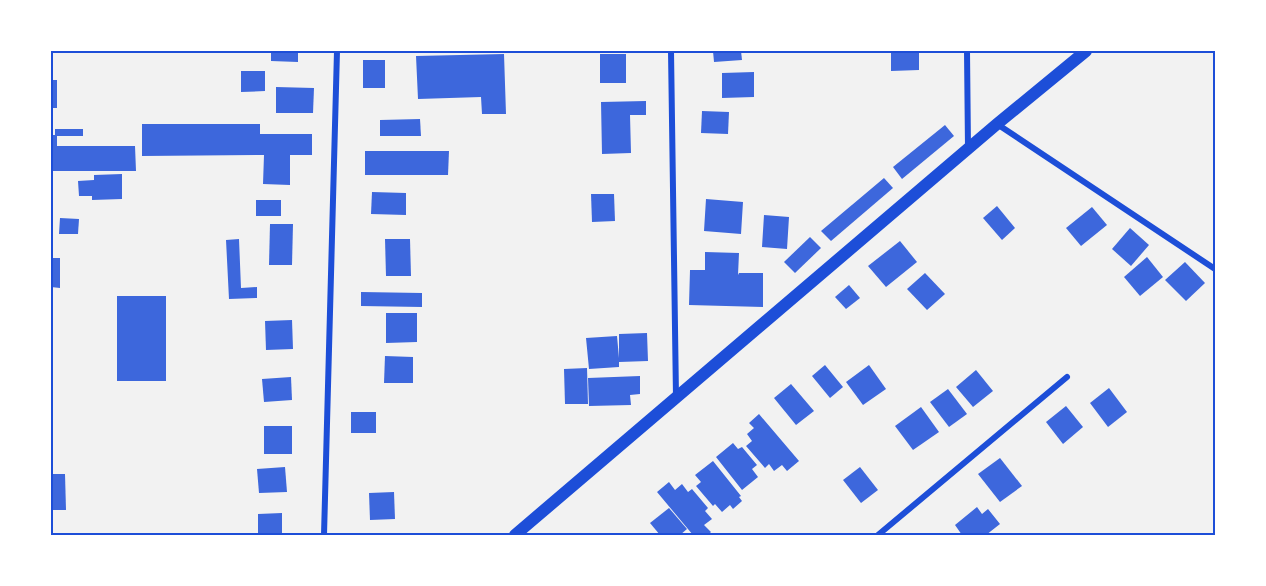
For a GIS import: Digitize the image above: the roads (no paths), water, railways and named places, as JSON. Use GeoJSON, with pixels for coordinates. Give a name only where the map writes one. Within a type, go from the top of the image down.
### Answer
{"type":"FeatureCollection","features":[{"type":"Feature","properties":{"kind":"main road"},"geometry":{"type":"LineString","coordinates":[[515,535],[997,124],[1086,51]]}},
{"type":"Feature","properties":{"kind":"street"},"geometry":{"type":"LineString","coordinates":[[324,535],[337,51]]}},
{"type":"Feature","properties":{"kind":"street"},"geometry":{"type":"LineString","coordinates":[[671,51],[676,398]]}},
{"type":"Feature","properties":{"kind":"street"},"geometry":{"type":"LineString","coordinates":[[967,51],[968,149]]}},
{"type":"Feature","properties":{"kind":"street"},"geometry":{"type":"LineString","coordinates":[[997,124],[1215,268]]}},
{"type":"Feature","properties":{"kind":"street"},"geometry":{"type":"LineString","coordinates":[[878,535],[1067,377]]}}]}
